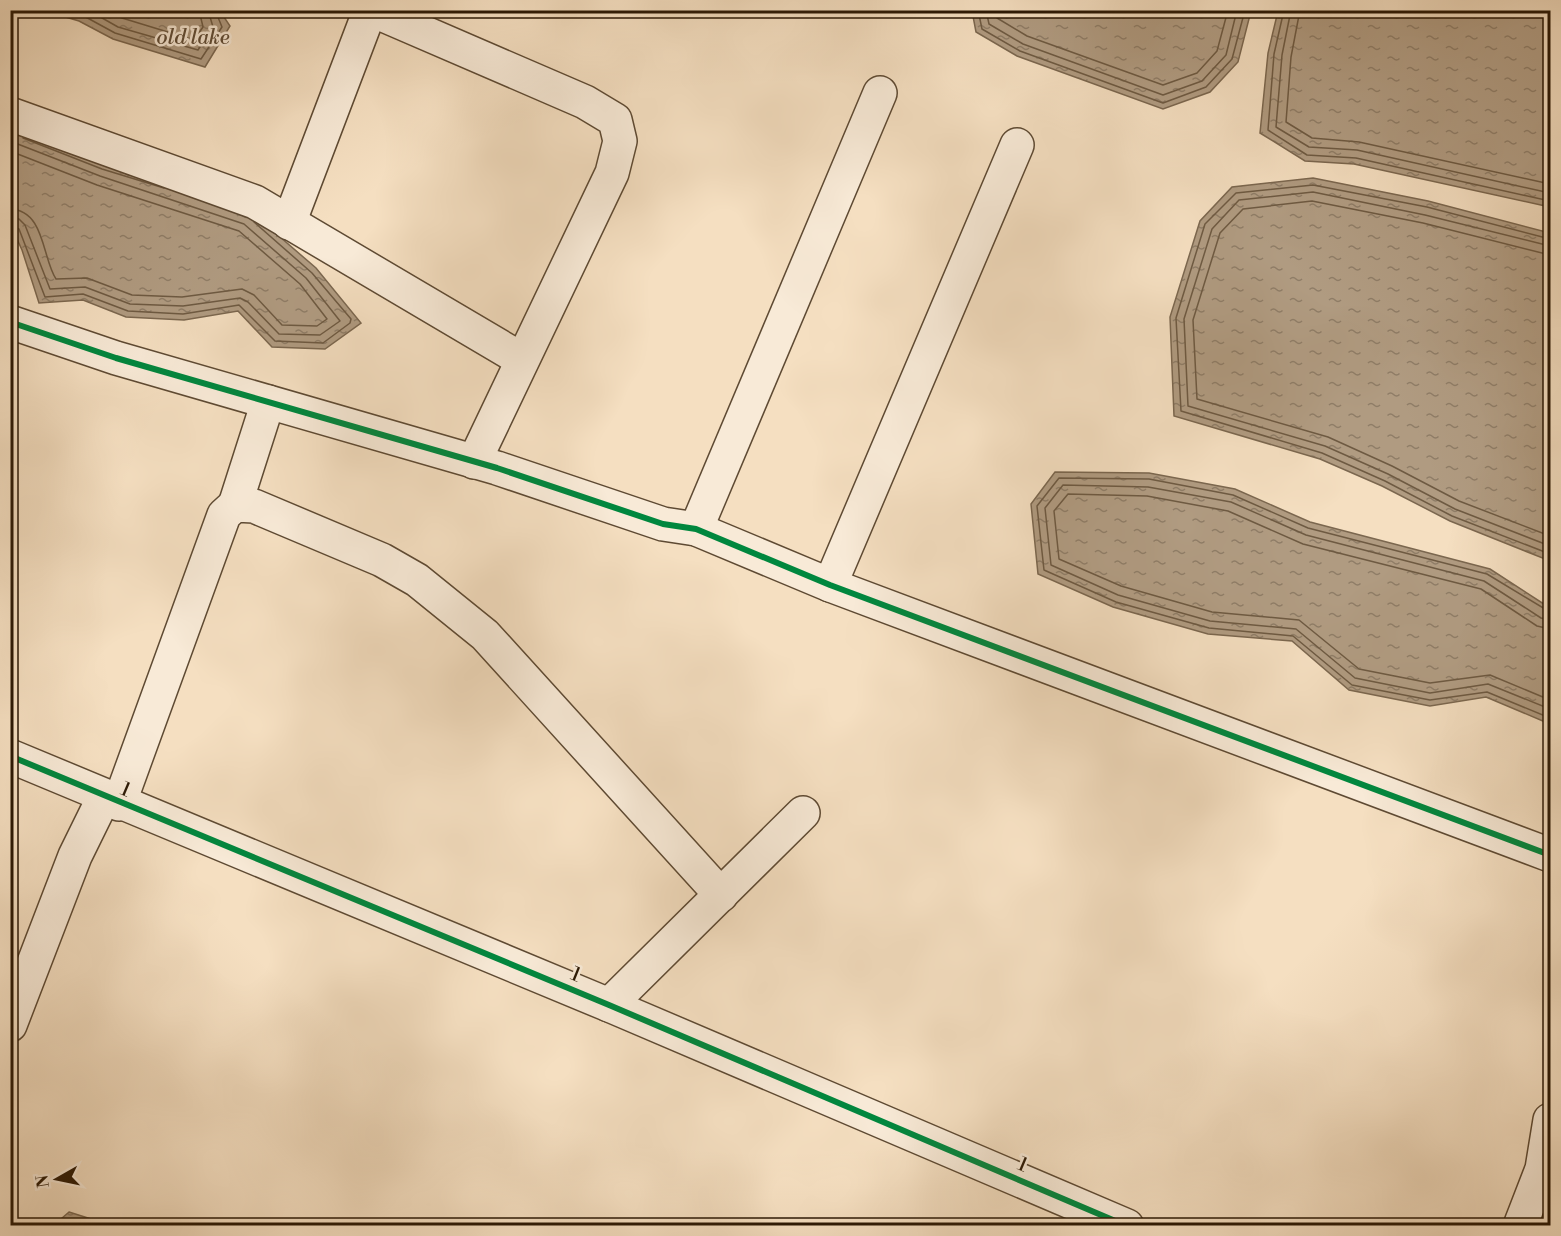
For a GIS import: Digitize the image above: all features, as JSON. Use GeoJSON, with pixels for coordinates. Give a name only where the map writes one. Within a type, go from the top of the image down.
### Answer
{"type":"FeatureCollection","features":[{"type":"Feature","properties":{"kind":"street"},"geometry":{"type":"LineString","coordinates":[[289,223],[371,10],[585,102],[615,120],[620,141],[612,172],[474,462]]}},
{"type":"Feature","properties":{"kind":"street"},"geometry":{"type":"LineString","coordinates":[[696,529],[880,93]]}},
{"type":"Feature","properties":{"kind":"street"},"geometry":{"type":"LineString","coordinates":[[10,114],[255,202],[521,360]]}},
{"type":"Feature","properties":{"kind":"street"},"geometry":{"type":"LineString","coordinates":[[830,585],[1017,145]]}},
{"type":"Feature","properties":{"kind":"street"},"geometry":{"type":"LineString","coordinates":[[10,322],[116,358],[474,462],[663,524],[696,529],[830,585],[1551,855]]}},
{"type":"Feature","properties":{"kind":"street"},"geometry":{"type":"LineString","coordinates":[[10,1025],[75,856],[111,801],[224,515],[235,505],[268,402]]}},
{"type":"Feature","properties":{"kind":"street"},"geometry":{"type":"LineString","coordinates":[[235,505],[254,506],[382,560],[417,580],[485,635],[721,895]]}},
{"type":"Feature","properties":{"kind":"street","name":"1"},"geometry":{"type":"LineString","coordinates":[[10,756],[111,801],[609,1005],[1127,1226]]}},
{"type":"Feature","properties":{"kind":"street"},"geometry":{"type":"LineString","coordinates":[[609,1005],[803,813]]}},
{"type":"Feature","properties":{"kind":"street"},"geometry":{"type":"LineString","coordinates":[[1520,1226],[1542,1169],[1551,1119]]}},
{"type":"Feature","properties":{"kind":"water"},"geometry":{"type":"Polygon","coordinates":[[[972,10],[1251,11],[1238,62],[1210,92],[1163,109],[1017,56],[976,32],[972,10]]]}},
{"type":"Feature","properties":{"kind":"water","name":"old lake"},"geometry":{"type":"Polygon","coordinates":[[[45,11],[220,11],[230,26],[205,67],[113,39],[79,21],[45,11]]]}},
{"type":"Feature","properties":{"kind":"water"},"geometry":{"type":"Polygon","coordinates":[[[1278,11],[1550,11],[1550,207],[1354,164],[1305,161],[1260,133],[1268,53],[1278,11]]]}},
{"type":"Feature","properties":{"kind":"water"},"geometry":{"type":"Polygon","coordinates":[[[10,127],[251,212],[316,268],[361,323],[325,349],[272,347],[238,311],[184,320],[126,317],[83,300],[39,303],[22,250],[11,226],[10,127]]]}},
{"type":"Feature","properties":{"kind":"water"},"geometry":{"type":"Polygon","coordinates":[[[1313,178],[1428,201],[1550,233],[1550,561],[1450,521],[1382,486],[1320,459],[1174,416],[1170,317],[1200,221],[1232,187],[1313,178]]]}},
{"type":"Feature","properties":{"kind":"water"},"geometry":{"type":"Polygon","coordinates":[[[1055,472],[1149,473],[1235,489],[1310,522],[1490,569],[1550,608],[1550,724],[1486,697],[1430,706],[1349,690],[1292,641],[1208,634],[1113,607],[1038,574],[1031,504],[1055,472]]]}},
{"type":"Feature","properties":{"kind":"water"},"geometry":{"type":"Polygon","coordinates":[[[69,1212],[110,1225],[54,1225],[69,1212]]]}},
{"type":"Feature","properties":{"kind":"cycle path"},"geometry":{"type":"LineString","coordinates":[[10,322],[116,358],[497,468],[663,524],[696,529],[830,585],[1550,855]]}},
{"type":"Feature","properties":{"kind":"cycle path"},"geometry":{"type":"LineString","coordinates":[[10,756],[609,1005],[1127,1226]]}}]}
